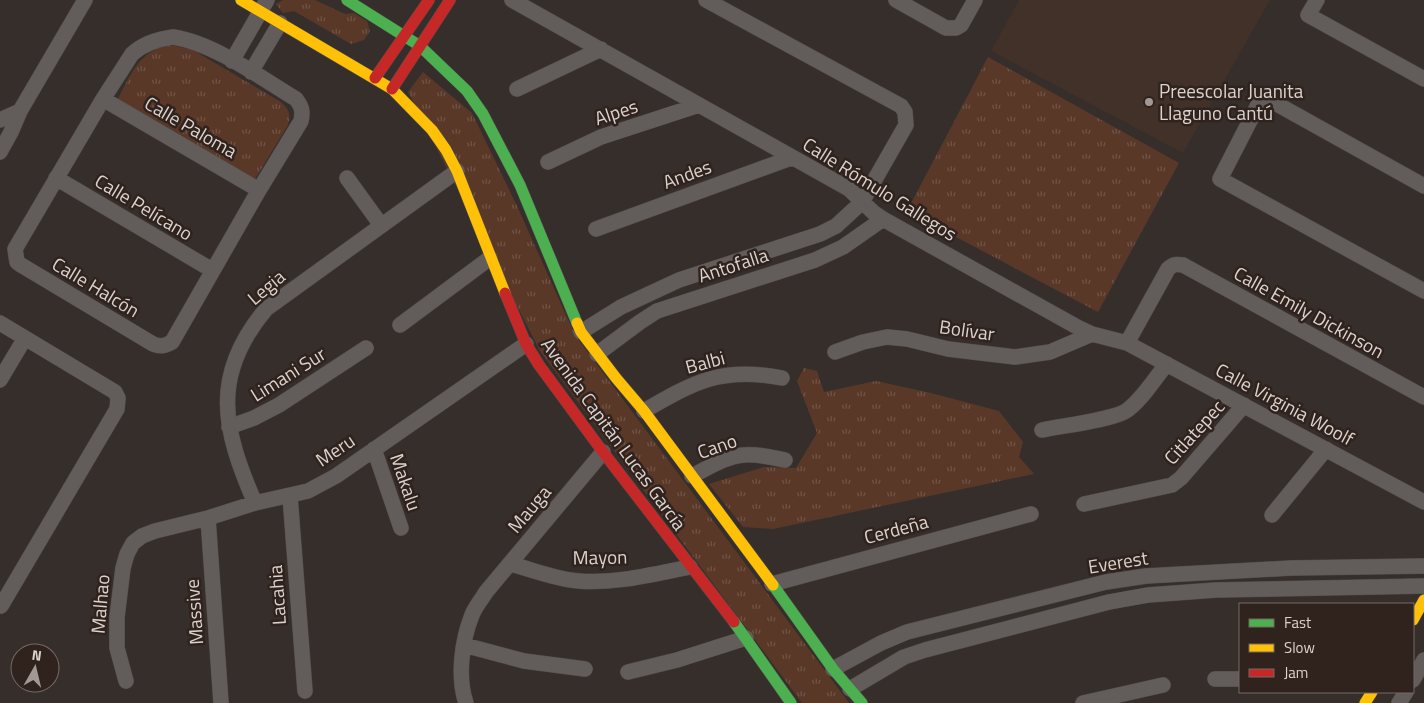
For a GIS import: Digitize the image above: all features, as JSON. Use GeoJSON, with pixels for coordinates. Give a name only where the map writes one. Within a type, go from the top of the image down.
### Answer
{"type":"FeatureCollection","features":[{"type":"Feature","properties":{"kind":"street"},"geometry":{"type":"LineString","coordinates":[[0,152],[20,112],[85,0]]}},
{"type":"Feature","properties":{"kind":"street","name":"Avenida Capitán Lucas García"},"geometry":{"type":"LineString","coordinates":[[240,0],[264,6],[280,24],[392,89],[432,130],[446,150],[457,171],[490,258],[526,344],[539,365],[690,567],[746,638],[791,703]]}},
{"type":"Feature","properties":{"kind":"street","name":"Avenida Capitán Lucas García"},"geometry":{"type":"LineString","coordinates":[[346,0],[420,46],[467,91],[484,114],[520,185],[581,332],[644,411],[833,669],[862,703]]}},
{"type":"Feature","properties":{"kind":"street"},"geometry":{"type":"LineString","coordinates":[[375,78],[429,0]]}},
{"type":"Feature","properties":{"kind":"street","name":"Calle Rómulo Gallegos"},"geometry":{"type":"LineString","coordinates":[[512,0],[849,189],[883,219],[1079,328],[1092,334],[1127,343]]}},
{"type":"Feature","properties":{"kind":"street","name":"Antofalla"},"geometry":{"type":"LineString","coordinates":[[581,332],[621,307],[679,280],[820,234],[836,226],[862,202],[906,125],[905,112],[900,106],[706,0]]}},
{"type":"Feature","properties":{"kind":"street"},"geometry":{"type":"LineString","coordinates":[[896,0],[946,28],[956,28],[961,25],[974,0]]}},
{"type":"Feature","properties":{"kind":"street"},"geometry":{"type":"LineString","coordinates":[[1317,0],[1308,15],[1424,79]]}},
{"type":"Feature","properties":{"kind":"street"},"geometry":{"type":"LineString","coordinates":[[392,89],[420,46],[442,3]]}},
{"type":"Feature","properties":{"kind":"street"},"geometry":{"type":"LineString","coordinates":[[232,61],[264,6]]}},
{"type":"Feature","properties":{"kind":"street"},"geometry":{"type":"LineString","coordinates":[[251,72],[280,24]]}},
{"type":"Feature","properties":{"kind":"street","name":"Calle Halcón"},"geometry":{"type":"LineString","coordinates":[[163,38],[179,38],[196,43],[251,72],[296,99],[302,106],[301,121],[212,270],[172,342],[165,346],[153,344],[17,262],[15,249],[103,99],[132,54],[144,45],[163,38]]}},
{"type":"Feature","properties":{"kind":"street"},"geometry":{"type":"LineString","coordinates":[[517,90],[601,49]]}},
{"type":"Feature","properties":{"kind":"street","name":"Calle Paloma"},"geometry":{"type":"LineString","coordinates":[[103,99],[259,190]]}},
{"type":"Feature","properties":{"kind":"street"},"geometry":{"type":"LineString","coordinates":[[1424,186],[1275,103],[1268,101],[1258,105],[1220,179],[1424,291]]}},
{"type":"Feature","properties":{"kind":"street","name":"Alpes"},"geometry":{"type":"LineString","coordinates":[[548,162],[601,137],[699,105]]}},
{"type":"Feature","properties":{"kind":"street"},"geometry":{"type":"LineString","coordinates":[[0,120],[20,112]]}},
{"type":"Feature","properties":{"kind":"street","name":"Andes"},"geometry":{"type":"LineString","coordinates":[[596,229],[792,158]]}},
{"type":"Feature","properties":{"kind":"street","name":"Legia"},"geometry":{"type":"LineString","coordinates":[[255,503],[233,446],[226,410],[232,372],[238,352],[256,321],[266,309],[457,171]]}},
{"type":"Feature","properties":{"kind":"street","name":"Calle Pelícano"},"geometry":{"type":"LineString","coordinates":[[56,178],[212,270]]}},
{"type":"Feature","properties":{"kind":"street"},"geometry":{"type":"LineString","coordinates":[[346,178],[381,225]]}},
{"type":"Feature","properties":{"kind":"street","name":"Antofalla"},"geometry":{"type":"LineString","coordinates":[[597,354],[657,311],[815,260],[843,247],[883,219]]}},
{"type":"Feature","properties":{"kind":"street"},"geometry":{"type":"LineString","coordinates":[[400,325],[490,258]]}},
{"type":"Feature","properties":{"kind":"street","name":"Calle Emily Dickinson"},"geometry":{"type":"LineString","coordinates":[[1127,343],[1168,270],[1175,264],[1183,266],[1424,397]]}},
{"type":"Feature","properties":{"kind":"street"},"geometry":{"type":"LineString","coordinates":[[0,323],[115,392],[118,398],[117,408],[1,606]]}},
{"type":"Feature","properties":{"kind":"street","name":"Bolívar"},"geometry":{"type":"LineString","coordinates":[[835,352],[863,342],[887,337],[907,339],[948,349],[1015,357],[1050,352],[1092,334]]}},
{"type":"Feature","properties":{"kind":"street"},"geometry":{"type":"LineString","coordinates":[[0,380],[25,338]]}},
{"type":"Feature","properties":{"kind":"street","name":"Calle Virginia Woolf"},"geometry":{"type":"LineString","coordinates":[[1127,343],[1424,502]]}},
{"type":"Feature","properties":{"kind":"street","name":"Meru"},"geometry":{"type":"LineString","coordinates":[[142,536],[255,503],[308,491],[336,476],[526,344]]}},
{"type":"Feature","properties":{"kind":"street","name":"Limani Sur"},"geometry":{"type":"LineString","coordinates":[[229,427],[254,418],[279,405],[366,348]]}},
{"type":"Feature","properties":{"kind":"street"},"geometry":{"type":"LineString","coordinates":[[1042,430],[1124,412],[1134,404],[1167,364]]}},
{"type":"Feature","properties":{"kind":"street","name":"Balbi"},"geometry":{"type":"LineString","coordinates":[[644,411],[672,394],[700,381],[727,374],[758,373],[782,378]]}},
{"type":"Feature","properties":{"kind":"street","name":"Citlatepec"},"geometry":{"type":"LineString","coordinates":[[1084,504],[1172,485],[1181,478],[1244,405]]}},
{"type":"Feature","properties":{"kind":"street","name":"Makalu"},"geometry":{"type":"LineString","coordinates":[[374,449],[401,528]]}},
{"type":"Feature","properties":{"kind":"street"},"geometry":{"type":"LineString","coordinates":[[1272,515],[1326,449]]}},
{"type":"Feature","properties":{"kind":"street","name":"Mauga"},"geometry":{"type":"LineString","coordinates":[[464,645],[472,614],[486,592],[603,452]]}},
{"type":"Feature","properties":{"kind":"street","name":"Cano"},"geometry":{"type":"LineString","coordinates":[[692,476],[726,460],[742,455],[759,455],[784,460]]}},
{"type":"Feature","properties":{"kind":"street","name":"Lacahia"},"geometry":{"type":"LineString","coordinates":[[290,496],[305,691]]}},
{"type":"Feature","properties":{"kind":"street","name":"Cerdeña"},"geometry":{"type":"LineString","coordinates":[[772,584],[1031,514]]}},
{"type":"Feature","properties":{"kind":"street","name":"Massive"},"geometry":{"type":"LineString","coordinates":[[208,518],[221,703]]}},
{"type":"Feature","properties":{"kind":"street","name":"Malhao"},"geometry":{"type":"LineString","coordinates":[[126,681],[117,648],[117,616],[125,561],[133,543],[142,536]]}},
{"type":"Feature","properties":{"kind":"street","name":"Mayon"},"geometry":{"type":"LineString","coordinates":[[511,564],[578,581],[613,581],[690,567]]}},
{"type":"Feature","properties":{"kind":"street","name":"Everest"},"geometry":{"type":"LineString","coordinates":[[833,669],[881,642],[907,632],[1106,582],[1155,575],[1238,570],[1424,566]]}},
{"type":"Feature","properties":{"kind":"street","name":"Everest"},"geometry":{"type":"LineString","coordinates":[[850,689],[904,658],[924,650],[1109,602],[1140,596],[1216,590],[1424,586]]}},
{"type":"Feature","properties":{"kind":"street"},"geometry":{"type":"LineString","coordinates":[[1414,618],[1424,600]]}},
{"type":"Feature","properties":{"kind":"street"},"geometry":{"type":"LineString","coordinates":[[628,672],[676,660],[746,638]]}},
{"type":"Feature","properties":{"kind":"street"},"geometry":{"type":"LineString","coordinates":[[466,703],[463,695],[464,645],[524,661],[585,669]]}},
{"type":"Feature","properties":{"kind":"street"},"geometry":{"type":"LineString","coordinates":[[1414,678],[1424,660]]}},
{"type":"Feature","properties":{"kind":"street"},"geometry":{"type":"LineString","coordinates":[[1215,679],[1239,679]]}},
{"type":"Feature","properties":{"kind":"street"},"geometry":{"type":"LineString","coordinates":[[1083,703],[1164,685]]}},
{"type":"Feature","properties":{"kind":"shaded area","name":"Preescolar Juanita Llaguno Cantú"},"geometry":{"type":"Polygon","coordinates":[[[1019,0],[1270,0],[1183,153],[991,51],[1019,0]]]}},
{"type":"Feature","properties":{"kind":"green space"},"geometry":{"type":"Polygon","coordinates":[[[283,0],[315,0],[345,14],[354,13],[367,21],[370,31],[364,40],[351,44],[294,11],[283,13],[276,4],[283,0]]]}},
{"type":"Feature","properties":{"kind":"green space"},"geometry":{"type":"Polygon","coordinates":[[[164,46],[175,46],[193,50],[281,102],[288,110],[288,125],[255,179],[117,101],[135,68],[147,55],[164,46]]]}},
{"type":"Feature","properties":{"kind":"green space"},"geometry":{"type":"Polygon","coordinates":[[[988,57],[1179,163],[1098,312],[907,211],[988,57]]]}},
{"type":"Feature","properties":{"kind":"green space"},"geometry":{"type":"Polygon","coordinates":[[[423,72],[472,113],[517,206],[575,335],[849,703],[802,703],[540,351],[408,92],[423,72]]]}},
{"type":"Feature","properties":{"kind":"green space"},"geometry":{"type":"Polygon","coordinates":[[[804,368],[817,371],[824,392],[876,381],[999,411],[1023,442],[1019,457],[1034,474],[773,529],[743,527],[709,484],[764,467],[796,468],[817,433],[797,381],[804,368]]]}},
{"type":"Feature","properties":{"kind":"traffic: fast"},"geometry":{"type":"LineString","coordinates":[[347,0],[420,46],[467,91],[483,114],[520,185],[577,323]]}},
{"type":"Feature","properties":{"kind":"traffic: fast"},"geometry":{"type":"LineString","coordinates":[[773,585],[833,669],[862,703]]}},
{"type":"Feature","properties":{"kind":"traffic: fast"},"geometry":{"type":"LineString","coordinates":[[734,622],[791,703]]}},
{"type":"Feature","properties":{"kind":"traffic: slow"},"geometry":{"type":"LineString","coordinates":[[241,0],[392,89],[432,130],[446,150],[457,171],[505,293]]}},
{"type":"Feature","properties":{"kind":"traffic: slow"},"geometry":{"type":"LineString","coordinates":[[577,323],[581,332],[644,411],[773,585]]}},
{"type":"Feature","properties":{"kind":"traffic: slow"},"geometry":{"type":"LineString","coordinates":[[1414,618],[1424,600]]}},
{"type":"Feature","properties":{"kind":"traffic: slow"},"geometry":{"type":"LineString","coordinates":[[1365,703],[1371,693]]}},
{"type":"Feature","properties":{"kind":"traffic: jam"},"geometry":{"type":"LineString","coordinates":[[375,78],[429,0]]}},
{"type":"Feature","properties":{"kind":"traffic: jam"},"geometry":{"type":"LineString","coordinates":[[392,89],[450,0]]}},
{"type":"Feature","properties":{"kind":"traffic: jam"},"geometry":{"type":"LineString","coordinates":[[505,293],[526,344],[539,365],[603,452],[734,622]]}},
{"type":"Feature","properties":{"kind":"place","name":"Preescolar Juanita Llaguno Cantú"},"geometry":{"type":"Point","coordinates":[1149,102]}}]}
